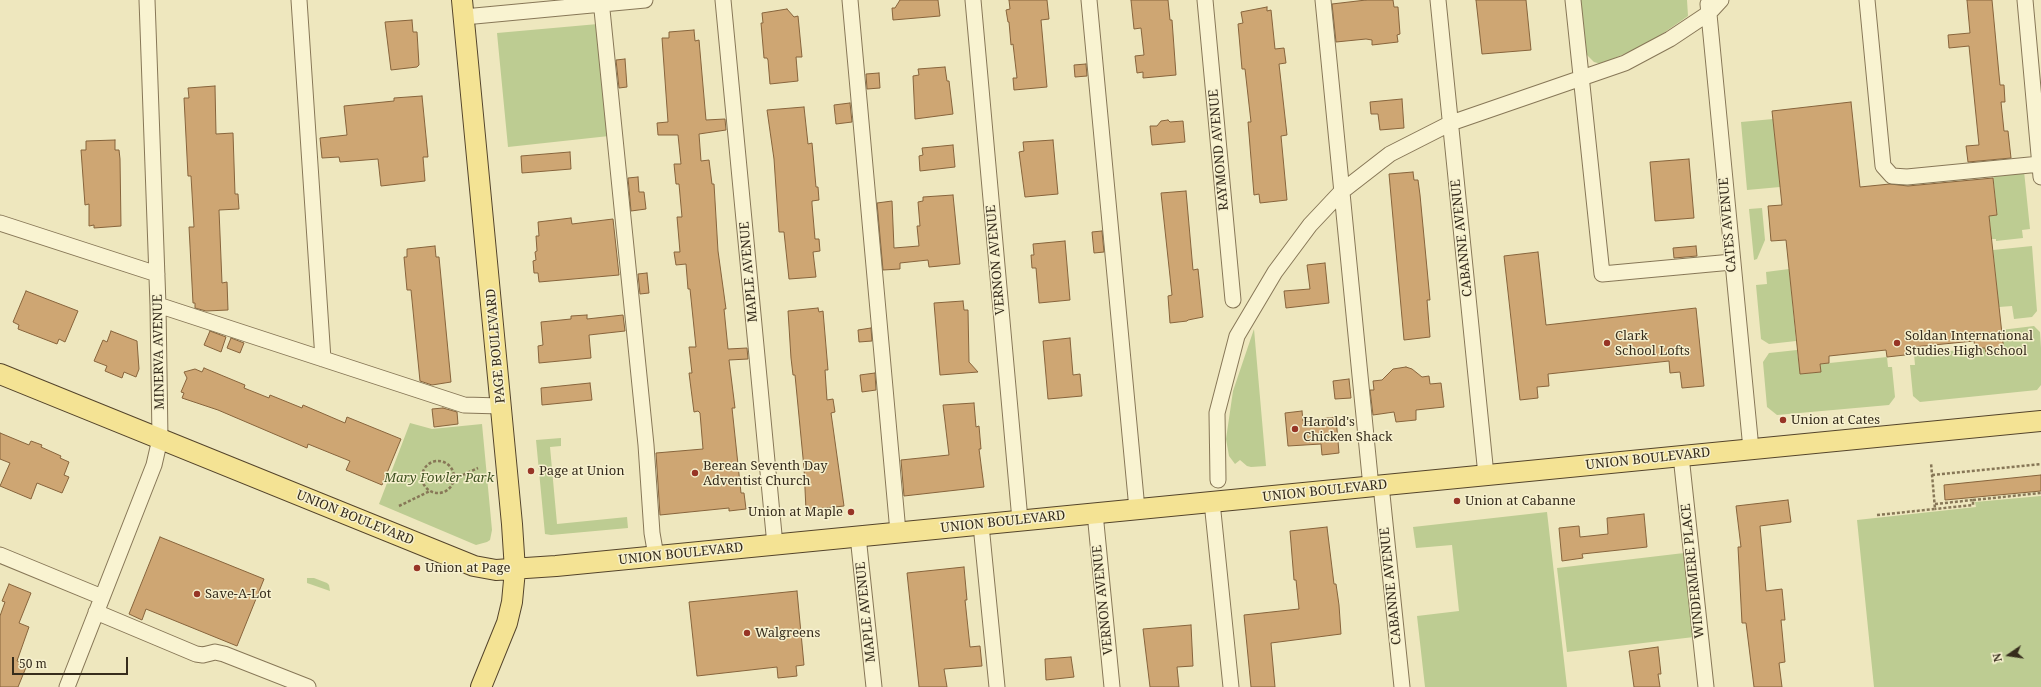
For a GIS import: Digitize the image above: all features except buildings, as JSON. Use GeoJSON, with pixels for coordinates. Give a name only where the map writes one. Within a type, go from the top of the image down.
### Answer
{"type":"FeatureCollection","features":[{"type":"Feature","properties":{"kind":"main road","name":"PAGE BOULEVARD"},"geometry":{"type":"LineString","coordinates":[[463,9],[515,570],[512,602],[507,623],[481,687]]}},
{"type":"Feature","properties":{"kind":"main road","name":"UNION BOULEVARD"},"geometry":{"type":"LineString","coordinates":[[0,374],[474,566],[496,570],[515,570],[775,545],[2041,421]]}},
{"type":"Feature","properties":{"kind":"street","name":"MINERVA AVENUE"},"geometry":{"type":"LineString","coordinates":[[67,687],[154,465],[160,439],[158,306],[147,0]]}},
{"type":"Feature","properties":{"kind":"street"},"geometry":{"type":"LineString","coordinates":[[299,0],[323,359]]}},
{"type":"Feature","properties":{"kind":"street"},"geometry":{"type":"LineString","coordinates":[[463,9],[645,0]]}},
{"type":"Feature","properties":{"kind":"street","name":"MAPLE AVENUE"},"geometry":{"type":"LineString","coordinates":[[723,0],[775,545]]}},
{"type":"Feature","properties":{"kind":"street"},"geometry":{"type":"LineString","coordinates":[[850,0],[898,532]]}},
{"type":"Feature","properties":{"kind":"street","name":"VERNON AVENUE"},"geometry":{"type":"LineString","coordinates":[[973,0],[1020,520]]}},
{"type":"Feature","properties":{"kind":"street"},"geometry":{"type":"LineString","coordinates":[[1089,0],[1137,509]]}},
{"type":"Feature","properties":{"kind":"street","name":"RAYMOND AVENUE"},"geometry":{"type":"LineString","coordinates":[[1205,0],[1234,300]]}},
{"type":"Feature","properties":{"kind":"street","name":"CABANNE AVENUE"},"geometry":{"type":"LineString","coordinates":[[1323,0],[1341,192],[1376,486],[1402,687]]}},
{"type":"Feature","properties":{"kind":"street","name":"CABANNE AVENUE"},"geometry":{"type":"LineString","coordinates":[[1438,0],[1486,475]]}},
{"type":"Feature","properties":{"kind":"street"},"geometry":{"type":"LineString","coordinates":[[1573,0],[1602,274],[1732,262]]}},
{"type":"Feature","properties":{"kind":"street"},"geometry":{"type":"LineString","coordinates":[[1218,480],[1217,413],[1237,336],[1275,272],[1310,225],[1341,192],[1390,154],[1450,122],[1581,79],[1624,63],[1650,50],[1708,6],[1721,0]]}},
{"type":"Feature","properties":{"kind":"street"},"geometry":{"type":"LineString","coordinates":[[1867,0],[1883,166],[1892,176],[1907,177],[2040,171],[2025,0]]}},
{"type":"Feature","properties":{"kind":"street"},"geometry":{"type":"LineString","coordinates":[[601,2],[646,445],[652,533],[656,556]]}},
{"type":"Feature","properties":{"kind":"street","name":"CATES AVENUE"},"geometry":{"type":"LineString","coordinates":[[1708,6],[1751,449]]}},
{"type":"Feature","properties":{"kind":"street"},"geometry":{"type":"LineString","coordinates":[[0,223],[157,274]]}},
{"type":"Feature","properties":{"kind":"street"},"geometry":{"type":"LineString","coordinates":[[158,306],[464,405],[501,406]]}},
{"type":"Feature","properties":{"kind":"street","name":"WINDERMERE PLACE"},"geometry":{"type":"LineString","coordinates":[[1681,456],[1706,687]]}},
{"type":"Feature","properties":{"kind":"street"},"geometry":{"type":"LineString","coordinates":[[1212,502],[1231,687]]}},
{"type":"Feature","properties":{"kind":"street","name":"VERNON AVENUE"},"geometry":{"type":"LineString","coordinates":[[1095,514],[1112,687]]}},
{"type":"Feature","properties":{"kind":"street"},"geometry":{"type":"LineString","coordinates":[[981,524],[997,687]]}},
{"type":"Feature","properties":{"kind":"street","name":"MAPLE AVENUE"},"geometry":{"type":"LineString","coordinates":[[858,536],[874,687]]}},
{"type":"Feature","properties":{"kind":"street"},"geometry":{"type":"LineString","coordinates":[[0,555],[102,597]]}},
{"type":"Feature","properties":{"kind":"street"},"geometry":{"type":"LineString","coordinates":[[96,612],[196,654],[203,655],[215,652],[224,654],[308,687]]}},
{"type":"Feature","properties":{"kind":"path"},"geometry":{"type":"LineString","coordinates":[[440,461],[446,463],[453,470],[454,479],[452,486],[439,494],[430,491],[425,487],[422,476],[426,467],[430,463],[440,461]]}},
{"type":"Feature","properties":{"kind":"path"},"geometry":{"type":"LineString","coordinates":[[1931,464],[1935,509]]}},
{"type":"Feature","properties":{"kind":"path"},"geometry":{"type":"LineString","coordinates":[[1932,475],[2041,464]]}},
{"type":"Feature","properties":{"kind":"path"},"geometry":{"type":"LineString","coordinates":[[454,479],[478,468]]}},
{"type":"Feature","properties":{"kind":"path"},"geometry":{"type":"LineString","coordinates":[[399,506],[430,491]]}},
{"type":"Feature","properties":{"kind":"path"},"geometry":{"type":"LineString","coordinates":[[1935,504],[2041,493]]}},
{"type":"Feature","properties":{"kind":"path"},"geometry":{"type":"LineString","coordinates":[[1877,515],[1973,505],[1973,500]]}},
{"type":"Feature","properties":{"kind":"green space"},"geometry":{"type":"Polygon","coordinates":[[[1577,0],[1687,0],[1688,16],[1649,43],[1601,64],[1594,62],[1585,53],[1577,0]]]}},
{"type":"Feature","properties":{"kind":"green space"},"geometry":{"type":"Polygon","coordinates":[[[598,24],[609,136],[508,147],[497,33],[598,24]]]}},
{"type":"Feature","properties":{"kind":"green space"},"geometry":{"type":"Polygon","coordinates":[[[1773,119],[1780,187],[1747,190],[1741,122],[1773,119]]]}},
{"type":"Feature","properties":{"kind":"green space"},"geometry":{"type":"Polygon","coordinates":[[[2024,171],[2030,229],[2022,230],[2023,238],[1996,241],[1996,239],[1992,239],[1989,216],[1997,215],[1993,174],[2024,171]]]}},
{"type":"Feature","properties":{"kind":"green space"},"geometry":{"type":"Polygon","coordinates":[[[1762,208],[1765,240],[1757,259],[1754,260],[1749,209],[1762,208]]]}},
{"type":"Feature","properties":{"kind":"green space"},"geometry":{"type":"Polygon","coordinates":[[[2032,246],[2037,311],[2032,317],[2014,319],[2012,306],[1999,307],[1993,250],[2032,246]]]}},
{"type":"Feature","properties":{"kind":"green space"},"geometry":{"type":"Polygon","coordinates":[[[1789,269],[1796,341],[1769,344],[1761,339],[1756,285],[1767,284],[1766,272],[1789,269]]]}},
{"type":"Feature","properties":{"kind":"green space"},"geometry":{"type":"Polygon","coordinates":[[[2034,326],[2040,332],[2041,348],[2041,385],[2037,390],[1920,402],[1913,396],[1910,365],[1915,365],[1914,354],[1985,348],[1986,354],[2003,352],[2001,330],[2034,326]]]}},
{"type":"Feature","properties":{"kind":"green space"},"geometry":{"type":"Polygon","coordinates":[[[1254,329],[1266,466],[1251,467],[1247,466],[1240,460],[1235,464],[1229,456],[1226,439],[1233,391],[1254,329]]]}},
{"type":"Feature","properties":{"kind":"green space"},"geometry":{"type":"Polygon","coordinates":[[[1797,350],[1800,374],[1821,372],[1820,364],[1887,357],[1888,367],[1892,367],[1895,397],[1889,405],[1777,415],[1767,407],[1763,362],[1769,353],[1797,350]]]}},
{"type":"Feature","properties":{"kind":"green space","name":"Mary Fowler Park"},"geometry":{"type":"Polygon","coordinates":[[[410,423],[432,429],[482,424],[492,530],[490,540],[487,542],[476,545],[379,504],[410,423]]]}},
{"type":"Feature","properties":{"kind":"green space"},"geometry":{"type":"Polygon","coordinates":[[[561,438],[561,446],[550,447],[557,524],[627,517],[628,528],[551,535],[545,534],[536,440],[561,438]]]}},
{"type":"Feature","properties":{"kind":"green space"},"geometry":{"type":"Polygon","coordinates":[[[2041,496],[2041,687],[1874,687],[1857,520],[1976,507],[1975,502],[2041,496]]]}},
{"type":"Feature","properties":{"kind":"green space"},"geometry":{"type":"Polygon","coordinates":[[[1547,512],[1567,687],[1425,687],[1417,616],[1459,611],[1452,545],[1416,548],[1413,527],[1547,512]]]}},
{"type":"Feature","properties":{"kind":"green space"},"geometry":{"type":"Polygon","coordinates":[[[1684,553],[1694,637],[1567,652],[1557,568],[1684,553]]]}},
{"type":"Feature","properties":{"kind":"green space"},"geometry":{"type":"Polygon","coordinates":[[[307,578],[314,578],[327,583],[330,591],[307,583],[307,578]]]}},
{"type":"Feature","properties":{"kind":"place","name":"Clark School Lofts"},"geometry":{"type":"Point","coordinates":[1607,343]}},
{"type":"Feature","properties":{"kind":"place","name":"Soldan International Studies High School"},"geometry":{"type":"Point","coordinates":[1897,343]}},
{"type":"Feature","properties":{"kind":"place","name":"Union at Cates"},"geometry":{"type":"Point","coordinates":[1783,420]}},
{"type":"Feature","properties":{"kind":"place","name":"Harold's Chicken Shack"},"geometry":{"type":"Point","coordinates":[1295,429]}},
{"type":"Feature","properties":{"kind":"place","name":"Page at Union"},"geometry":{"type":"Point","coordinates":[531,471]}},
{"type":"Feature","properties":{"kind":"place","name":"Berean Seventh Day Adventist Church"},"geometry":{"type":"Point","coordinates":[695,473]}},
{"type":"Feature","properties":{"kind":"place","name":"Union at Cabanne"},"geometry":{"type":"Point","coordinates":[1457,501]}},
{"type":"Feature","properties":{"kind":"place","name":"Union at Maple"},"geometry":{"type":"Point","coordinates":[851,512]}},
{"type":"Feature","properties":{"kind":"place","name":"Union at Page"},"geometry":{"type":"Point","coordinates":[417,568]}},
{"type":"Feature","properties":{"kind":"place","name":"Save-A-Lot"},"geometry":{"type":"Point","coordinates":[197,594]}},
{"type":"Feature","properties":{"kind":"place","name":"Walgreens"},"geometry":{"type":"Point","coordinates":[747,633]}}]}
